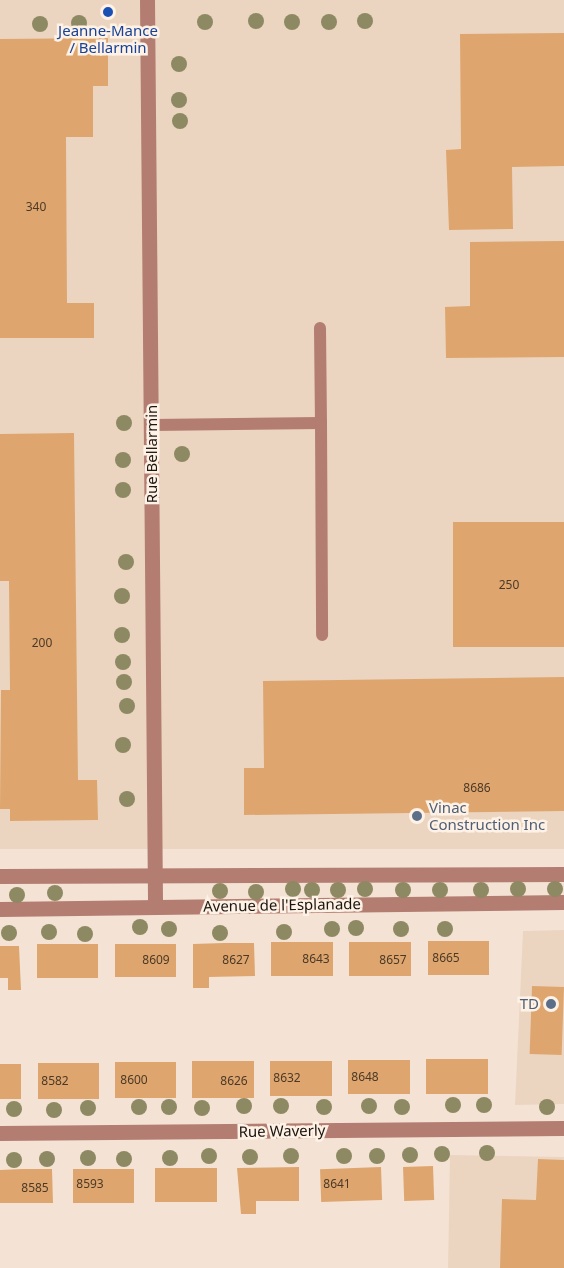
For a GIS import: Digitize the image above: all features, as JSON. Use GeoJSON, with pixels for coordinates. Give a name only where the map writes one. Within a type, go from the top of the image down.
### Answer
{"type":"FeatureCollection","features":[{"type":"Feature","properties":{"kind":"street","name":"Rue Bellarmin"},"geometry":{"type":"LineString","coordinates":[[147,0],[155,907]]}},
{"type":"Feature","properties":{"kind":"street","name":"Avenue de l'Esplanade"},"geometry":{"type":"LineString","coordinates":[[0,876],[564,874]]}},
{"type":"Feature","properties":{"kind":"street","name":"Avenue de l'Esplanade"},"geometry":{"type":"LineString","coordinates":[[0,909],[564,902]]}},
{"type":"Feature","properties":{"kind":"street","name":"Rue Waverly"},"geometry":{"type":"LineString","coordinates":[[0,1133],[564,1128]]}},
{"type":"Feature","properties":{"kind":"lane"},"geometry":{"type":"LineString","coordinates":[[320,328],[322,635]]}},
{"type":"Feature","properties":{"kind":"lane"},"geometry":{"type":"LineString","coordinates":[[152,425],[321,423]]}},
{"type":"Feature","properties":{"kind":"shaded area"},"geometry":{"type":"Polygon","coordinates":[[[0,0],[564,0],[564,849],[0,849],[0,0]]]}},
{"type":"Feature","properties":{"kind":"shaded area"},"geometry":{"type":"Polygon","coordinates":[[[564,930],[564,1104],[515,1105],[523,931],[564,930]]]}},
{"type":"Feature","properties":{"kind":"shaded area"},"geometry":{"type":"Polygon","coordinates":[[[450,1155],[564,1157],[562,1268],[448,1268],[450,1155]]]}},
{"type":"Feature","properties":{"kind":"building"},"geometry":{"type":"Polygon","coordinates":[[[564,33],[564,166],[512,167],[513,229],[449,230],[446,150],[461,149],[460,34],[564,33]]]}},
{"type":"Feature","properties":{"kind":"building"},"geometry":{"type":"Polygon","coordinates":[[[108,38],[108,86],[93,86],[93,137],[66,137],[67,303],[94,303],[94,338],[0,338],[0,39],[108,38]]]}},
{"type":"Feature","properties":{"kind":"building"},"geometry":{"type":"Polygon","coordinates":[[[564,241],[564,357],[446,358],[445,307],[470,306],[470,242],[564,241]]]}},
{"type":"Feature","properties":{"kind":"building"},"geometry":{"type":"Polygon","coordinates":[[[74,433],[78,780],[97,780],[98,820],[10,821],[10,809],[0,809],[1,690],[10,690],[9,581],[0,581],[0,434],[74,433]]]}},
{"type":"Feature","properties":{"kind":"building"},"geometry":{"type":"Polygon","coordinates":[[[453,522],[564,522],[564,647],[453,647],[453,522]]]}},
{"type":"Feature","properties":{"kind":"building"},"geometry":{"type":"Polygon","coordinates":[[[564,677],[564,811],[244,815],[244,768],[264,768],[263,681],[564,677]]]}},
{"type":"Feature","properties":{"kind":"building"},"geometry":{"type":"Polygon","coordinates":[[[428,941],[489,941],[489,975],[428,975],[428,941]]]}},
{"type":"Feature","properties":{"kind":"building"},"geometry":{"type":"Polygon","coordinates":[[[271,942],[333,942],[333,976],[271,976],[271,942]]]}},
{"type":"Feature","properties":{"kind":"building"},"geometry":{"type":"Polygon","coordinates":[[[349,942],[411,942],[411,976],[349,976],[349,942]]]}},
{"type":"Feature","properties":{"kind":"building"},"geometry":{"type":"Polygon","coordinates":[[[254,943],[255,976],[209,977],[209,988],[193,988],[193,944],[254,943]]]}},
{"type":"Feature","properties":{"kind":"building"},"geometry":{"type":"Polygon","coordinates":[[[37,944],[98,944],[98,978],[37,978],[37,944]]]}},
{"type":"Feature","properties":{"kind":"building"},"geometry":{"type":"Polygon","coordinates":[[[115,944],[176,944],[176,977],[115,977],[115,944]]]}},
{"type":"Feature","properties":{"kind":"building"},"geometry":{"type":"Polygon","coordinates":[[[0,946],[19,946],[21,990],[8,990],[8,978],[0,978],[0,946]]]}},
{"type":"Feature","properties":{"kind":"building"},"geometry":{"type":"Polygon","coordinates":[[[532,986],[564,987],[562,1055],[530,1054],[532,986]]]}},
{"type":"Feature","properties":{"kind":"building"},"geometry":{"type":"Polygon","coordinates":[[[426,1059],[488,1059],[488,1094],[426,1094],[426,1059]]]}},
{"type":"Feature","properties":{"kind":"building"},"geometry":{"type":"Polygon","coordinates":[[[348,1060],[410,1060],[410,1094],[348,1094],[348,1060]]]}},
{"type":"Feature","properties":{"kind":"building"},"geometry":{"type":"Polygon","coordinates":[[[192,1061],[254,1061],[254,1098],[192,1098],[192,1061]]]}},
{"type":"Feature","properties":{"kind":"building"},"geometry":{"type":"Polygon","coordinates":[[[270,1061],[332,1061],[332,1096],[270,1096],[270,1061]]]}},
{"type":"Feature","properties":{"kind":"building"},"geometry":{"type":"Polygon","coordinates":[[[115,1062],[176,1062],[176,1098],[115,1098],[115,1062]]]}},
{"type":"Feature","properties":{"kind":"building"},"geometry":{"type":"Polygon","coordinates":[[[38,1063],[99,1063],[99,1099],[38,1099],[38,1063]]]}},
{"type":"Feature","properties":{"kind":"building"},"geometry":{"type":"Polygon","coordinates":[[[0,1064],[21,1064],[21,1099],[0,1099],[0,1064]]]}},
{"type":"Feature","properties":{"kind":"building"},"geometry":{"type":"Polygon","coordinates":[[[538,1159],[564,1160],[564,1268],[500,1268],[502,1199],[536,1200],[538,1159]]]}},
{"type":"Feature","properties":{"kind":"building"},"geometry":{"type":"Polygon","coordinates":[[[433,1166],[434,1200],[404,1201],[403,1167],[433,1166]]]}},
{"type":"Feature","properties":{"kind":"building"},"geometry":{"type":"Polygon","coordinates":[[[299,1167],[299,1201],[256,1201],[256,1214],[241,1214],[237,1168],[299,1167]]]}},
{"type":"Feature","properties":{"kind":"building"},"geometry":{"type":"Polygon","coordinates":[[[381,1167],[382,1200],[321,1202],[320,1169],[381,1167]]]}},
{"type":"Feature","properties":{"kind":"building"},"geometry":{"type":"Polygon","coordinates":[[[155,1168],[217,1168],[217,1202],[155,1202],[155,1168]]]}},
{"type":"Feature","properties":{"kind":"building"},"geometry":{"type":"Polygon","coordinates":[[[52,1169],[53,1203],[0,1203],[0,1170],[52,1169]]]}},
{"type":"Feature","properties":{"kind":"building"},"geometry":{"type":"Polygon","coordinates":[[[73,1169],[134,1169],[134,1203],[73,1203],[73,1169]]]}},
{"type":"Feature","properties":{"kind":"place","name":"Jeanne-Mance / Bellarmin"},"geometry":{"type":"Point","coordinates":[108,12]}},
{"type":"Feature","properties":{"kind":"place","name":"Vinac Construction Inc"},"geometry":{"type":"Point","coordinates":[417,816]}},
{"type":"Feature","properties":{"kind":"place","name":"TD"},"geometry":{"type":"Point","coordinates":[551,1004]}}]}
